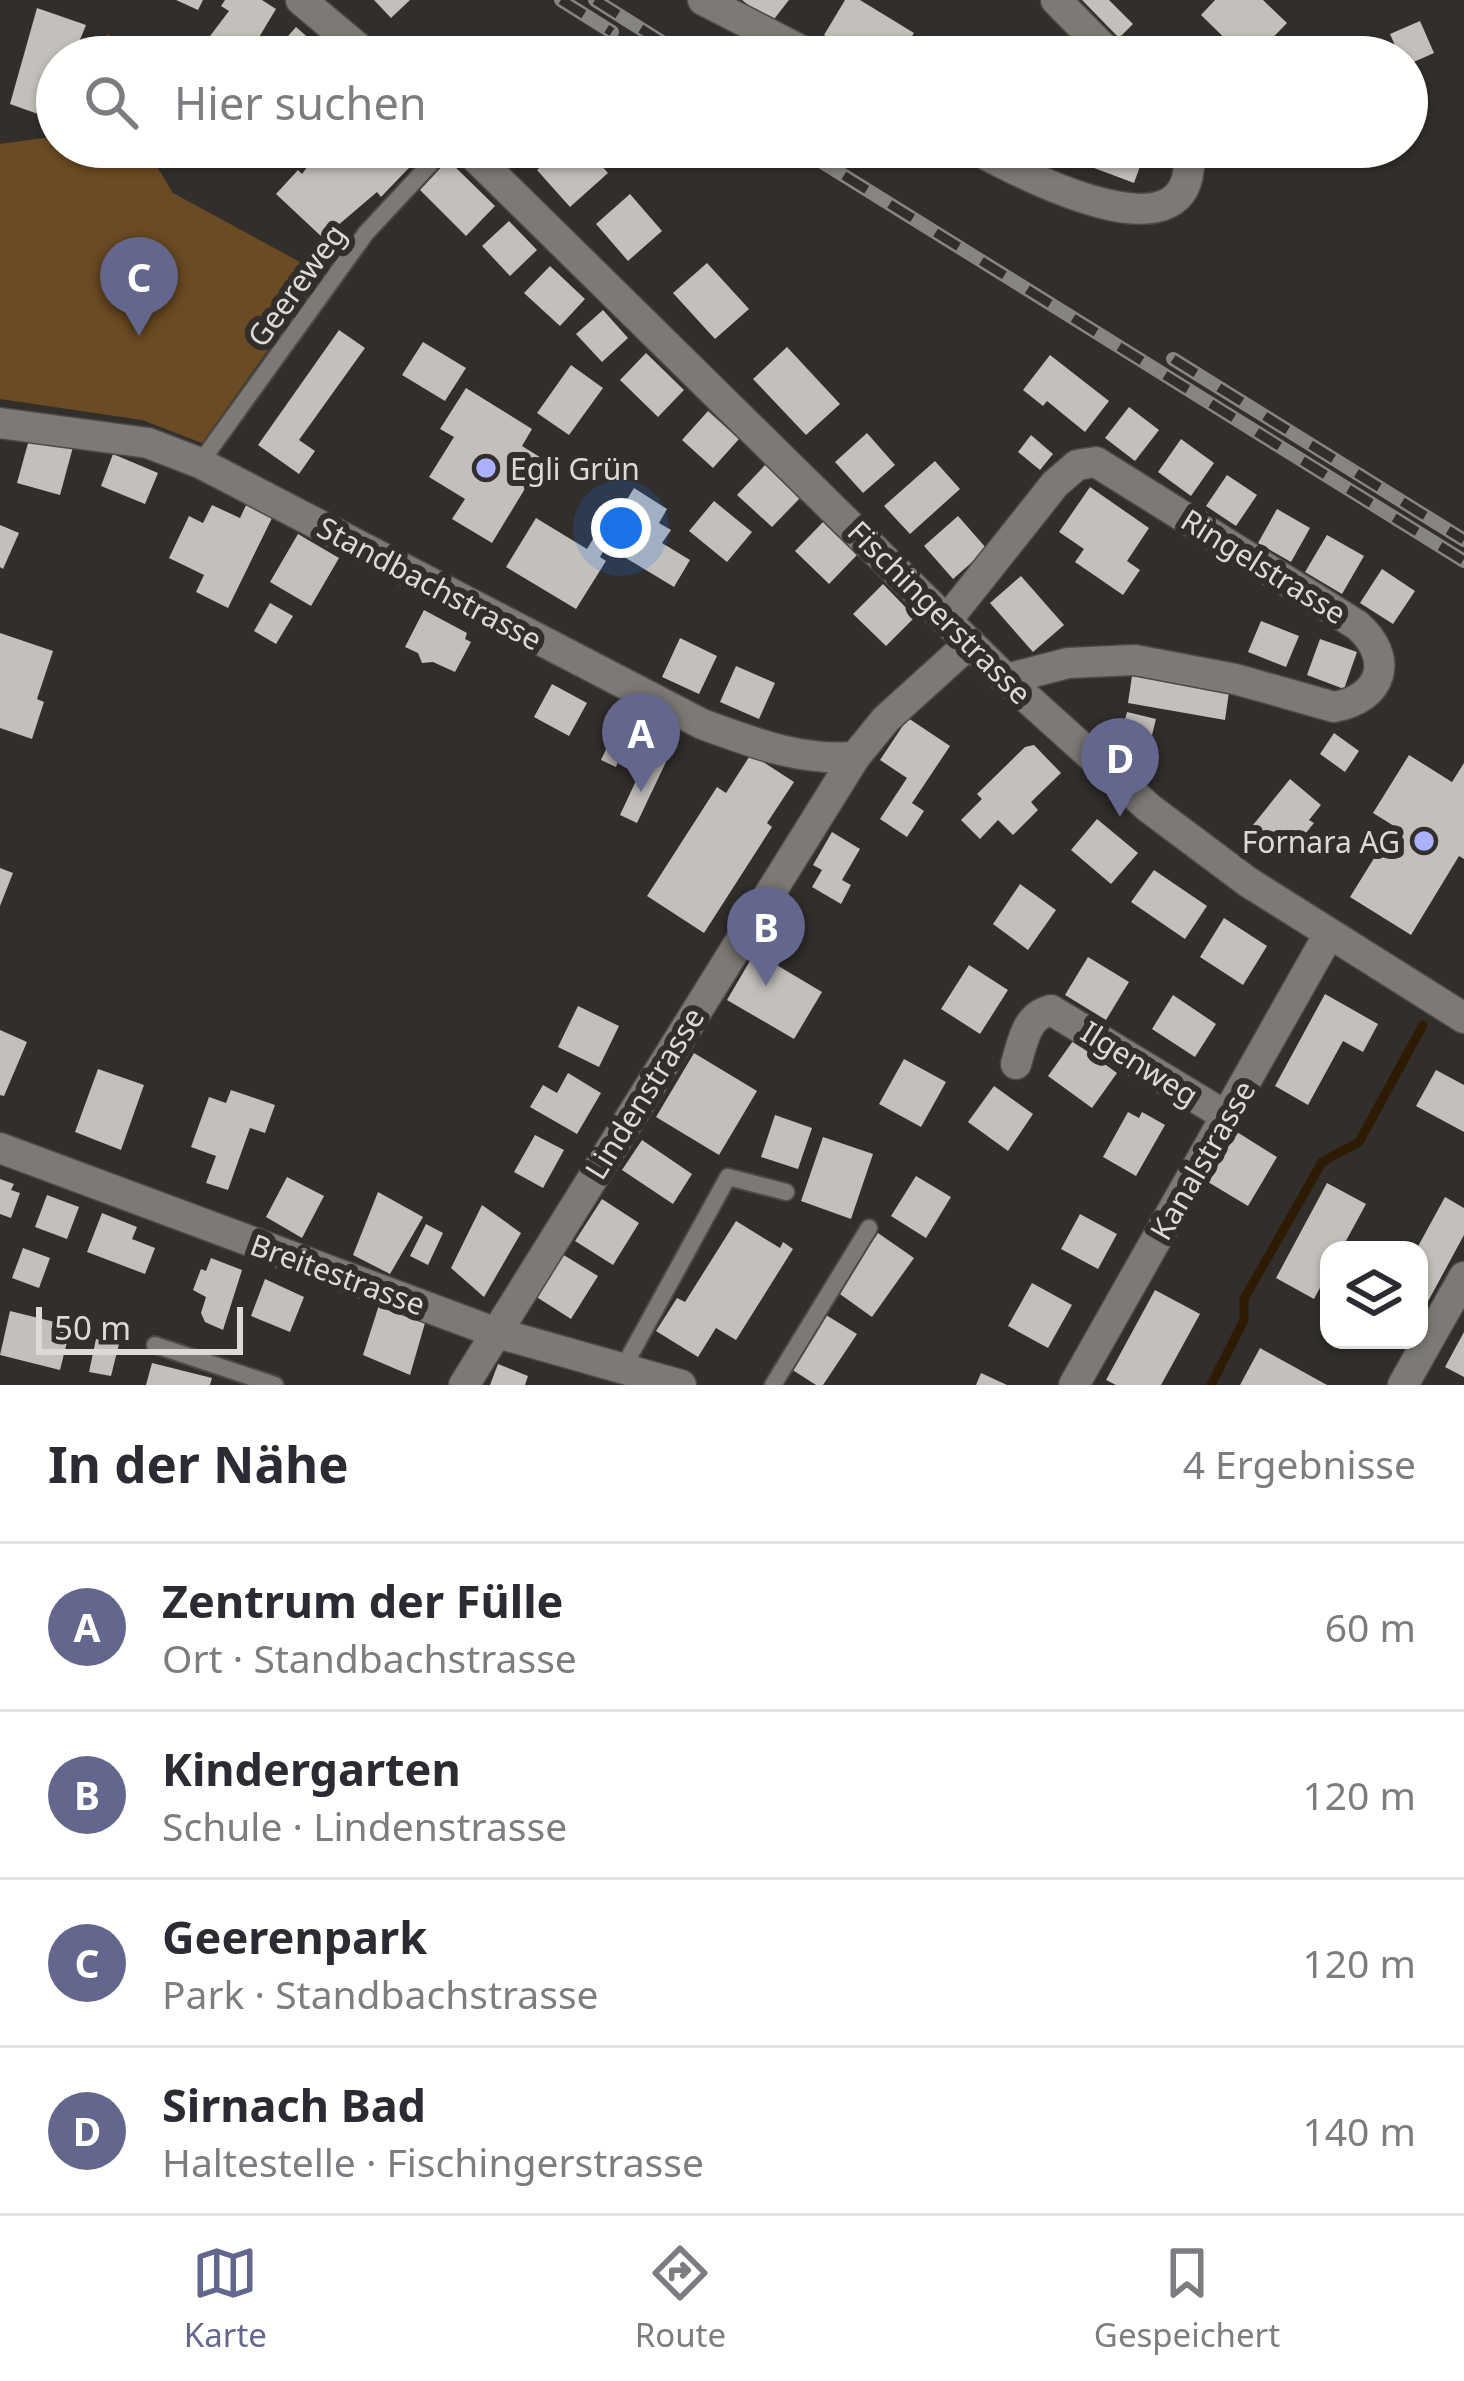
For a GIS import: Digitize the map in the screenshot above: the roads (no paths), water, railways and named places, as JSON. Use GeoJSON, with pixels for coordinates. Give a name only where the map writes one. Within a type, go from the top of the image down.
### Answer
{"type":"FeatureCollection","features":[{"type":"Feature","properties":{"kind":"street"},"geometry":{"type":"LineString","coordinates":[[301,0],[344,36]]}},
{"type":"Feature","properties":{"kind":"street"},"geometry":{"type":"LineString","coordinates":[[703,0],[773,36]]}},
{"type":"Feature","properties":{"kind":"street"},"geometry":{"type":"LineString","coordinates":[[1056,0],[1091,36]]}},
{"type":"Feature","properties":{"kind":"street","name":"Fischingerstrasse"},"geometry":{"type":"LineString","coordinates":[[487,168],[1006,679],[1148,808],[1248,882],[1464,1018]]}},
{"type":"Feature","properties":{"kind":"street"},"geometry":{"type":"LineString","coordinates":[[1010,168],[1100,202],[1143,211],[1176,197],[1191,168]]}},
{"type":"Feature","properties":{"kind":"street","name":"Standbachstrasse"},"geometry":{"type":"LineString","coordinates":[[0,423],[148,443],[200,463],[702,724],[776,751],[823,760],[855,757]]}},
{"type":"Feature","properties":{"kind":"street","name":"Ringelstrasse"},"geometry":{"type":"LineString","coordinates":[[947,620],[1055,484],[1077,465],[1096,462],[1358,625],[1377,642],[1380,657],[1372,686],[1349,704],[1334,706],[1234,679],[1135,661],[1068,663],[1006,679]]}},
{"type":"Feature","properties":{"kind":"street","name":"Lindenstrasse"},"geometry":{"type":"LineString","coordinates":[[464,1385],[855,757],[886,719],[970,643]]}},
{"type":"Feature","properties":{"kind":"street","name":"Kanalstrasse"},"geometry":{"type":"LineString","coordinates":[[1074,1385],[1329,934]]}},
{"type":"Feature","properties":{"kind":"street","name":"Ilgenweg"},"geometry":{"type":"LineString","coordinates":[[1016,1064],[1034,1016],[1051,1010],[1226,1116]]}},
{"type":"Feature","properties":{"kind":"street","name":"Breitestrasse"},"geometry":{"type":"LineString","coordinates":[[0,1148],[494,1332],[681,1385]]}},
{"type":"Feature","properties":{"kind":"street"},"geometry":{"type":"LineString","coordinates":[[1403,1385],[1464,1277]]}},
{"type":"Feature","properties":{"kind":"lane","name":"Geereweg"},"geometry":{"type":"LineString","coordinates":[[200,463],[366,233],[426,168]]}},
{"type":"Feature","properties":{"kind":"lane"},"geometry":{"type":"LineString","coordinates":[[623,1368],[728,1177],[786,1192]]}},
{"type":"Feature","properties":{"kind":"lane"},"geometry":{"type":"LineString","coordinates":[[773,1385],[869,1228]]}},
{"type":"Feature","properties":{"kind":"lane"},"geometry":{"type":"LineString","coordinates":[[155,1345],[275,1385]]}},
{"type":"Feature","properties":{"kind":"waterway"},"geometry":{"type":"LineString","coordinates":[[1211,1385],[1244,1320],[1244,1299],[1322,1162],[1359,1142],[1423,1025]]}},
{"type":"Feature","properties":{"kind":"railway"},"geometry":{"type":"LineString","coordinates":[[561,0],[612,32]]}},
{"type":"Feature","properties":{"kind":"railway"},"geometry":{"type":"LineString","coordinates":[[595,0],[652,36]]}},
{"type":"Feature","properties":{"kind":"railway"},"geometry":{"type":"LineString","coordinates":[[832,168],[1464,561]]}},
{"type":"Feature","properties":{"kind":"railway"},"geometry":{"type":"LineString","coordinates":[[1173,359],[1464,540]]}},
{"type":"Feature","properties":{"kind":"place","name":"Geerenpark"},"geometry":{"type":"Point","coordinates":[139,336]}},
{"type":"Feature","properties":{"kind":"place","name":"Egli Grün"},"geometry":{"type":"Point","coordinates":[486,468]}},
{"type":"Feature","properties":{"kind":"place","name":"Zentrum der Fülle"},"geometry":{"type":"Point","coordinates":[641,792]}},
{"type":"Feature","properties":{"kind":"place","name":"Sirnach Bad"},"geometry":{"type":"Point","coordinates":[1120,817]}},
{"type":"Feature","properties":{"kind":"place","name":"Fornara AG"},"geometry":{"type":"Point","coordinates":[1424,841]}},
{"type":"Feature","properties":{"kind":"place","name":"Kindergarten"},"geometry":{"type":"Point","coordinates":[766,986]}}]}
